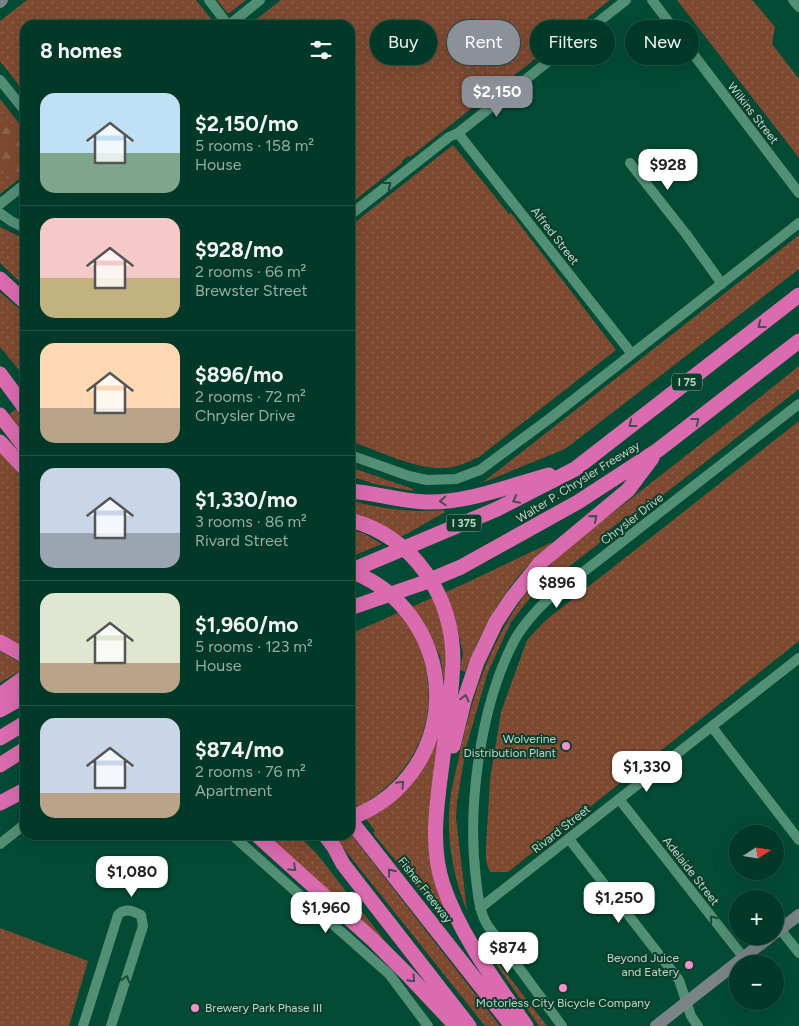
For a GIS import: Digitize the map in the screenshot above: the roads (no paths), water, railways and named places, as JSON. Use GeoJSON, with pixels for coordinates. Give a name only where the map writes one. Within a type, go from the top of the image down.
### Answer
{"type":"FeatureCollection","features":[{"type":"Feature","properties":{"kind":"highway"},"geometry":{"type":"LineString","coordinates":[[0,279],[20,297]]}},
{"type":"Feature","properties":{"kind":"highway","name":"Walter P. Chrysler Freeway"},"geometry":{"type":"LineString","coordinates":[[355,569],[498,509],[575,469],[799,295]]}},
{"type":"Feature","properties":{"kind":"highway","name":"Walter P. Chrysler Freeway"},"geometry":{"type":"LineString","coordinates":[[355,606],[423,583],[461,567],[538,526],[658,450],[799,340]]}},
{"type":"Feature","properties":{"kind":"highway"},"geometry":{"type":"LineString","coordinates":[[3,378],[20,397]]}},
{"type":"Feature","properties":{"kind":"highway"},"geometry":{"type":"LineString","coordinates":[[20,404],[1,414],[20,440]]}},
{"type":"Feature","properties":{"kind":"highway"},"geometry":{"type":"LineString","coordinates":[[0,442],[20,464]]}},
{"type":"Feature","properties":{"kind":"highway"},"geometry":{"type":"LineString","coordinates":[[450,901],[441,839],[443,795],[464,701],[482,648],[508,604],[540,562],[628,490],[658,450]]}},
{"type":"Feature","properties":{"kind":"highway","name":"I 75"},"geometry":{"type":"LineString","coordinates":[[355,490],[405,500],[427,502],[451,500],[480,495],[513,484],[575,469]]}},
{"type":"Feature","properties":{"kind":"highway"},"geometry":{"type":"LineString","coordinates":[[355,522],[384,534],[406,551],[424,569],[433,582],[445,609],[451,637],[452,667],[436,825],[440,870],[443,884],[466,936],[526,1026]]}},
{"type":"Feature","properties":{"kind":"highway"},"geometry":{"type":"LineString","coordinates":[[355,573],[388,591],[405,608],[418,626],[432,658],[437,688],[435,714],[429,738],[414,768],[401,785],[372,808],[355,816]]}},
{"type":"Feature","properties":{"kind":"highway"},"geometry":{"type":"LineString","coordinates":[[355,616],[423,583]]}},
{"type":"Feature","properties":{"kind":"highway"},"geometry":{"type":"LineString","coordinates":[[0,642],[20,654]]}},
{"type":"Feature","properties":{"kind":"highway"},"geometry":{"type":"LineString","coordinates":[[0,694],[20,680]]}},
{"type":"Feature","properties":{"kind":"highway"},"geometry":{"type":"LineString","coordinates":[[0,710],[20,699]]}},
{"type":"Feature","properties":{"kind":"highway"},"geometry":{"type":"LineString","coordinates":[[0,738],[20,725]]}},
{"type":"Feature","properties":{"kind":"highway"},"geometry":{"type":"LineString","coordinates":[[0,731],[20,739]]}},
{"type":"Feature","properties":{"kind":"highway"},"geometry":{"type":"LineString","coordinates":[[0,758],[20,749]]}},
{"type":"Feature","properties":{"kind":"highway"},"geometry":{"type":"LineString","coordinates":[[0,765],[20,751]]}},
{"type":"Feature","properties":{"kind":"highway"},"geometry":{"type":"LineString","coordinates":[[0,803],[20,793]]}},
{"type":"Feature","properties":{"kind":"highway","name":"Fisher Freeway"},"geometry":{"type":"LineString","coordinates":[[355,826],[512,1026]]}},
{"type":"Feature","properties":{"kind":"highway"},"geometry":{"type":"LineString","coordinates":[[263,840],[373,940],[456,1026]]}},
{"type":"Feature","properties":{"kind":"highway"},"geometry":{"type":"LineString","coordinates":[[319,840],[343,864],[469,1026]]}},
{"type":"Feature","properties":{"kind":"highway"},"geometry":{"type":"LineString","coordinates":[[327,840],[331,850]]}},
{"type":"Feature","properties":{"kind":"street"},"geometry":{"type":"LineString","coordinates":[[209,0],[224,20]]}},
{"type":"Feature","properties":{"kind":"street"},"geometry":{"type":"LineString","coordinates":[[234,20],[260,0]]}},
{"type":"Feature","properties":{"kind":"street"},"geometry":{"type":"LineString","coordinates":[[355,211],[449,137],[458,133],[626,0]]}},
{"type":"Feature","properties":{"kind":"street","name":"Wilkins Street"},"geometry":{"type":"LineString","coordinates":[[652,0],[799,192]]}},
{"type":"Feature","properties":{"kind":"street"},"geometry":{"type":"LineString","coordinates":[[793,0],[799,8]]}},
{"type":"Feature","properties":{"kind":"street"},"geometry":{"type":"LineString","coordinates":[[0,80],[20,105]]}},
{"type":"Feature","properties":{"kind":"street","name":"Alfred Street"},"geometry":{"type":"LineString","coordinates":[[458,133],[632,354]]}},
{"type":"Feature","properties":{"kind":"street"},"geometry":{"type":"LineString","coordinates":[[630,163],[686,234],[722,284]]}},
{"type":"Feature","properties":{"kind":"street"},"geometry":{"type":"LineString","coordinates":[[0,204],[20,188]]}},
{"type":"Feature","properties":{"kind":"street"},"geometry":{"type":"LineString","coordinates":[[0,213],[20,226]]}},
{"type":"Feature","properties":{"kind":"street"},"geometry":{"type":"LineString","coordinates":[[355,457],[418,478],[435,481],[456,479],[474,474],[488,466],[799,222]]}},
{"type":"Feature","properties":{"kind":"street","name":"Chrysler Drive"},"geometry":{"type":"LineString","coordinates":[[480,908],[473,843],[477,770],[491,703],[505,661],[520,632],[546,601],[799,404]]}},
{"type":"Feature","properties":{"kind":"street","name":"Rivard Street"},"geometry":{"type":"LineString","coordinates":[[480,908],[799,658]]}},
{"type":"Feature","properties":{"kind":"street"},"geometry":{"type":"LineString","coordinates":[[712,727],[799,840]]}},
{"type":"Feature","properties":{"kind":"street","name":"Adelaide Street"},"geometry":{"type":"LineString","coordinates":[[619,799],[742,955]]}},
{"type":"Feature","properties":{"kind":"street"},"geometry":{"type":"LineString","coordinates":[[0,844],[20,828]]}},
{"type":"Feature","properties":{"kind":"street"},"geometry":{"type":"LineString","coordinates":[[569,839],[679,980],[691,1016],[698,1026]]}},
{"type":"Feature","properties":{"kind":"street"},"geometry":{"type":"LineString","coordinates":[[238,840],[389,974],[428,1026]]}},
{"type":"Feature","properties":{"kind":"street"},"geometry":{"type":"LineString","coordinates":[[480,908],[488,926],[562,1026]]}},
{"type":"Feature","properties":{"kind":"street"},"geometry":{"type":"LineString","coordinates":[[83,1026],[118,915],[121,911],[126,910],[141,915],[143,926],[111,1026]]}},
{"type":"Feature","properties":{"kind":"street"},"geometry":{"type":"LineString","coordinates":[[784,926],[799,915]]}},
{"type":"Feature","properties":{"kind":"street"},"geometry":{"type":"LineString","coordinates":[[784,940],[799,953]]}},
{"type":"Feature","properties":{"kind":"street"},"geometry":{"type":"LineString","coordinates":[[748,955],[760,945]]}},
{"type":"Feature","properties":{"kind":"street"},"geometry":{"type":"LineString","coordinates":[[656,1026],[729,969]]}},
{"type":"Feature","properties":{"kind":"place","name":"Wolverine Distribution Plant"},"geometry":{"type":"Point","coordinates":[566,746]}},
{"type":"Feature","properties":{"kind":"place","name":"Beyond Juice and Eatery"},"geometry":{"type":"Point","coordinates":[689,965]}},
{"type":"Feature","properties":{"kind":"place","name":"Motorless City Bicycle Company"},"geometry":{"type":"Point","coordinates":[563,988]}},
{"type":"Feature","properties":{"kind":"place","name":"Brewery Park Phase III"},"geometry":{"type":"Point","coordinates":[195,1008]}}]}
